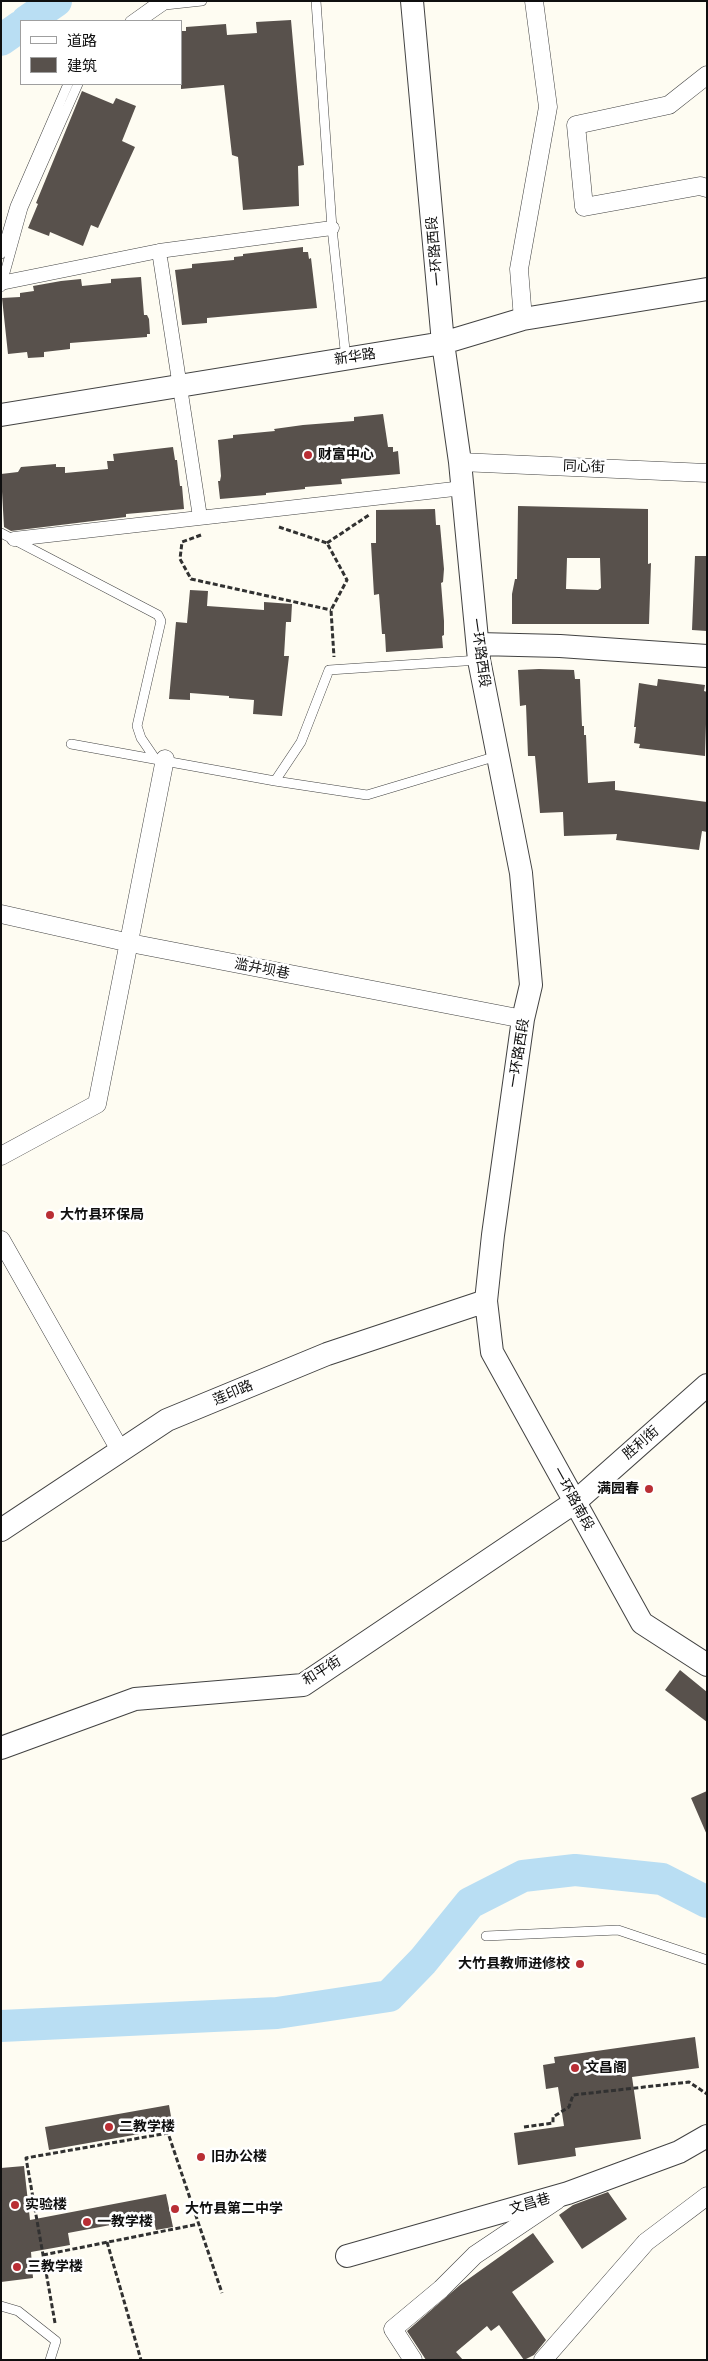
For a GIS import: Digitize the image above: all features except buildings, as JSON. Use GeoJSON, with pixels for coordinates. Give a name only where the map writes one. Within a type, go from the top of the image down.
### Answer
{"type":"FeatureCollection","features":[{"type":"Feature","properties":{"kind":"street","name":"一环路西段"},"geometry":{"type":"LineString","coordinates":[[412,1],[443,343],[463,488],[478,652],[521,873],[531,985],[524,1019],[493,1235],[486,1301]]}},
{"type":"Feature","properties":{"kind":"street"},"geometry":{"type":"LineString","coordinates":[[523,319],[519,269],[548,107],[534,1]]}},
{"type":"Feature","properties":{"kind":"street"},"geometry":{"type":"LineString","coordinates":[[707,75],[669,105],[576,125],[584,207],[700,186],[707,188]]}},
{"type":"Feature","properties":{"kind":"street"},"geometry":{"type":"LineString","coordinates":[[2,284],[159,251],[332,228]]}},
{"type":"Feature","properties":{"kind":"street"},"geometry":{"type":"LineString","coordinates":[[159,251],[182,385],[200,517]]}},
{"type":"Feature","properties":{"kind":"street","name":"新华路"},"geometry":{"type":"LineString","coordinates":[[1,415],[443,343],[523,319],[707,290]]}},
{"type":"Feature","properties":{"kind":"street","name":"同心街"},"geometry":{"type":"LineString","coordinates":[[460,462],[707,473]]}},
{"type":"Feature","properties":{"kind":"street"},"geometry":{"type":"LineString","coordinates":[[8,536],[463,488]]}},
{"type":"Feature","properties":{"kind":"street"},"geometry":{"type":"LineString","coordinates":[[478,652],[560,646],[707,656]]}},
{"type":"Feature","properties":{"kind":"street"},"geometry":{"type":"LineString","coordinates":[[1,1156],[97,1104],[130,943],[159,758]]}},
{"type":"Feature","properties":{"kind":"street","name":"滥井坝巷"},"geometry":{"type":"LineString","coordinates":[[1,914],[130,943],[524,1019]]}},
{"type":"Feature","properties":{"kind":"street"},"geometry":{"type":"LineString","coordinates":[[1,1240],[120,1450]]}},
{"type":"Feature","properties":{"kind":"street","name":"莲印路"},"geometry":{"type":"LineString","coordinates":[[1,1530],[167,1420],[327,1354],[486,1301]]}},
{"type":"Feature","properties":{"kind":"street","name":"一环路南段"},"geometry":{"type":"LineString","coordinates":[[486,1301],[492,1352],[642,1623],[707,1665]]}},
{"type":"Feature","properties":{"kind":"street","name":"胜利街"},"geometry":{"type":"LineString","coordinates":[[575,1502],[707,1385]]}},
{"type":"Feature","properties":{"kind":"street","name":"和平街"},"geometry":{"type":"LineString","coordinates":[[1,1748],[135,1699],[304,1685],[575,1502]]}},
{"type":"Feature","properties":{"kind":"street","name":"文昌巷"},"geometry":{"type":"LineString","coordinates":[[347,2256],[568,2193],[679,2152],[707,2136]]}},
{"type":"Feature","properties":{"kind":"street"},"geometry":{"type":"LineString","coordinates":[[413,2360],[392,2329],[441,2289],[476,2255],[568,2193]]}},
{"type":"Feature","properties":{"kind":"street"},"geometry":{"type":"LineString","coordinates":[[543,2360],[646,2242],[707,2196]]}},
{"type":"Feature","properties":{"kind":"lane"},"geometry":{"type":"LineString","coordinates":[[131,20],[158,1]]}},
{"type":"Feature","properties":{"kind":"lane"},"geometry":{"type":"LineString","coordinates":[[143,20],[165,5],[202,1]]}},
{"type":"Feature","properties":{"kind":"lane"},"geometry":{"type":"LineString","coordinates":[[316,1],[332,228],[346,359]]}},
{"type":"Feature","properties":{"kind":"lane"},"geometry":{"type":"LineString","coordinates":[[1,254],[15,206],[68,85]]}},
{"type":"Feature","properties":{"kind":"lane"},"geometry":{"type":"LineString","coordinates":[[2,284],[23,208],[78,85]]}},
{"type":"Feature","properties":{"kind":"lane"},"geometry":{"type":"LineString","coordinates":[[8,536],[158,615],[161,621],[137,726],[141,738],[159,758]]}},
{"type":"Feature","properties":{"kind":"lane"},"geometry":{"type":"LineString","coordinates":[[275,781],[301,742],[329,670],[478,652]]}},
{"type":"Feature","properties":{"kind":"lane"},"geometry":{"type":"LineString","coordinates":[[71,744],[159,758],[275,781],[366,795],[497,756]]}},
{"type":"Feature","properties":{"kind":"lane"},"geometry":{"type":"LineString","coordinates":[[486,1936],[618,1930],[707,1960]]}},
{"type":"Feature","properties":{"kind":"lane"},"geometry":{"type":"LineString","coordinates":[[1,2306],[18,2311],[56,2341],[50,2360]]}},
{"type":"Feature","properties":{"kind":"path"},"geometry":{"type":"LineString","coordinates":[[327,543],[371,514]]}},
{"type":"Feature","properties":{"kind":"path"},"geometry":{"type":"LineString","coordinates":[[274,527],[283,526],[327,543],[347,580],[330,610],[334,663]]}},
{"type":"Feature","properties":{"kind":"path"},"geometry":{"type":"LineString","coordinates":[[208,533],[182,542],[180,559],[191,579],[330,610]]}},
{"type":"Feature","properties":{"kind":"path"},"geometry":{"type":"LineString","coordinates":[[524,2127],[553,2123],[553,2117],[569,2106],[573,2094],[689,2082],[707,2094]]}},
{"type":"Feature","properties":{"kind":"path"},"geometry":{"type":"LineString","coordinates":[[57,2331],[26,2158],[168,2133],[222,2293]]}},
{"type":"Feature","properties":{"kind":"path"},"geometry":{"type":"LineString","coordinates":[[43,2255],[199,2224]]}},
{"type":"Feature","properties":{"kind":"path"},"geometry":{"type":"LineString","coordinates":[[107,2242],[141,2360]]}},
{"type":"Feature","properties":{"kind":"waterway"},"geometry":{"type":"LineString","coordinates":[[28,20],[56,1]]}},
{"type":"Feature","properties":{"kind":"waterway"},"geometry":{"type":"LineString","coordinates":[[1,40],[20,27]]}},
{"type":"Feature","properties":{"kind":"waterway"},"geometry":{"type":"LineString","coordinates":[[1,2026],[277,2013],[389,1996],[423,1961],[470,1903],[523,1876],[575,1870],[662,1879],[707,1902]]}},
{"type":"Feature","properties":{"kind":"place","name":"财富中心"},"geometry":{"type":"Point","coordinates":[308,455]}},
{"type":"Feature","properties":{"kind":"place","name":"大竹县环保局"},"geometry":{"type":"Point","coordinates":[50,1215]}},
{"type":"Feature","properties":{"kind":"place","name":"满园春"},"geometry":{"type":"Point","coordinates":[649,1489]}},
{"type":"Feature","properties":{"kind":"place","name":"大竹县教师进修校"},"geometry":{"type":"Point","coordinates":[580,1964]}},
{"type":"Feature","properties":{"kind":"place","name":"文昌阁"},"geometry":{"type":"Point","coordinates":[575,2068]}},
{"type":"Feature","properties":{"kind":"place","name":"二教学楼"},"geometry":{"type":"Point","coordinates":[109,2127]}},
{"type":"Feature","properties":{"kind":"place","name":"旧办公楼"},"geometry":{"type":"Point","coordinates":[201,2157]}},
{"type":"Feature","properties":{"kind":"place","name":"实验楼"},"geometry":{"type":"Point","coordinates":[15,2205]}},
{"type":"Feature","properties":{"kind":"place","name":"大竹县第二中学"},"geometry":{"type":"Point","coordinates":[175,2209]}},
{"type":"Feature","properties":{"kind":"place","name":"一教学楼"},"geometry":{"type":"Point","coordinates":[87,2222]}},
{"type":"Feature","properties":{"kind":"place","name":"三教学楼"},"geometry":{"type":"Point","coordinates":[17,2267]}}]}
